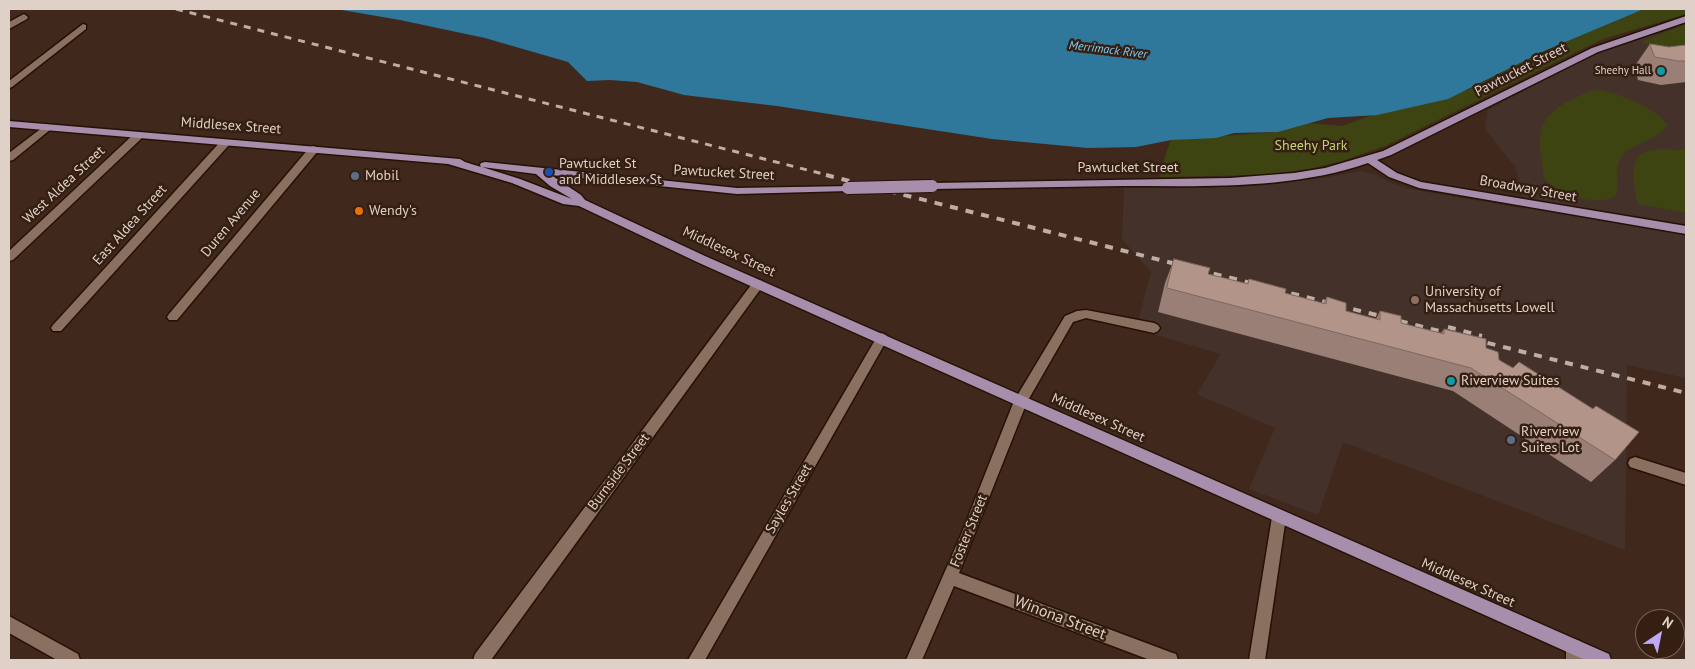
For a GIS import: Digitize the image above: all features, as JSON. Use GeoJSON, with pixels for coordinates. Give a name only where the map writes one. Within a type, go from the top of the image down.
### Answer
{"type":"FeatureCollection","features":[{"type":"Feature","properties":{"kind":"main road","name":"Pawtucket Street"},"geometry":{"type":"LineString","coordinates":[[538,170],[737,191],[932,186],[1250,182],[1322,172],[1370,160],[1401,147],[1595,50],[1686,19]]}},
{"type":"Feature","properties":{"kind":"main road","name":"Middlesex Street"},"geometry":{"type":"LineString","coordinates":[[9,124],[314,149],[538,170],[554,184],[577,197],[581,203]]}},
{"type":"Feature","properties":{"kind":"main road","name":"Broadway Street"},"geometry":{"type":"LineString","coordinates":[[1370,160],[1401,179],[1419,185],[1686,230]]}},
{"type":"Feature","properties":{"kind":"main road","name":"Middlesex Street"},"geometry":{"type":"LineString","coordinates":[[452,162],[516,180],[568,202],[581,203],[1280,517],[1574,654],[1603,660]]}},
{"type":"Feature","properties":{"kind":"street"},"geometry":{"type":"LineString","coordinates":[[9,26],[24,17]]}},
{"type":"Feature","properties":{"kind":"street"},"geometry":{"type":"LineString","coordinates":[[9,85],[83,27]]}},
{"type":"Feature","properties":{"kind":"street"},"geometry":{"type":"LineString","coordinates":[[9,158],[46,127]]}},
{"type":"Feature","properties":{"kind":"street","name":"West Aldea Street"},"geometry":{"type":"LineString","coordinates":[[9,257],[139,135]]}},
{"type":"Feature","properties":{"kind":"street","name":"East Aldea Street"},"geometry":{"type":"LineString","coordinates":[[57,328],[225,143]]}},
{"type":"Feature","properties":{"kind":"street","name":"Duren Avenue"},"geometry":{"type":"LineString","coordinates":[[172,317],[314,149]]}},
{"type":"Feature","properties":{"kind":"street","name":"Burnside Street"},"geometry":{"type":"LineString","coordinates":[[481,660],[758,284]]}},
{"type":"Feature","properties":{"kind":"street","name":"Foster Street"},"geometry":{"type":"LineString","coordinates":[[914,660],[1021,401],[1069,319],[1077,315],[1086,314],[1154,328]]}},
{"type":"Feature","properties":{"kind":"street","name":"Sayles Street"},"geometry":{"type":"LineString","coordinates":[[696,660],[882,338]]}},
{"type":"Feature","properties":{"kind":"street"},"geometry":{"type":"LineString","coordinates":[[1635,463],[1686,479]]}},
{"type":"Feature","properties":{"kind":"street"},"geometry":{"type":"LineString","coordinates":[[1256,660],[1280,517]]}},
{"type":"Feature","properties":{"kind":"street","name":"Winona Street"},"geometry":{"type":"LineString","coordinates":[[950,576],[1170,660]]}},
{"type":"Feature","properties":{"kind":"street"},"geometry":{"type":"LineString","coordinates":[[9,624],[69,659]]}},
{"type":"Feature","properties":{"kind":"shaded area","name":"University of Massachusetts Lowell"},"geometry":{"type":"Polygon","coordinates":[[[1686,24],[1686,378],[1627,365],[1625,550],[1343,442],[1318,515],[1249,489],[1275,428],[1197,394],[1221,354],[1136,329],[1151,272],[1122,239],[1124,188],[1242,187],[1324,178],[1361,171],[1377,175],[1389,182],[1409,189],[1525,209],[1516,168],[1485,129],[1488,110],[1591,56],[1686,24]]]}},
{"type":"Feature","properties":{"kind":"green space","name":"Sheehy Park"},"geometry":{"type":"Polygon","coordinates":[[[1644,9],[1686,9],[1686,14],[1603,39],[1385,146],[1342,161],[1309,169],[1262,175],[1160,177],[1171,140],[1278,132],[1308,123],[1342,126],[1372,115],[1468,90],[1544,51],[1644,9]]]}},
{"type":"Feature","properties":{"kind":"green space"},"geometry":{"type":"Polygon","coordinates":[[[1686,24],[1686,52],[1655,48],[1642,42],[1686,24]]]}},
{"type":"Feature","properties":{"kind":"green space"},"geometry":{"type":"Polygon","coordinates":[[[1598,90],[1615,94],[1646,107],[1662,118],[1667,124],[1661,132],[1630,149],[1621,158],[1617,169],[1618,185],[1615,196],[1607,199],[1588,200],[1566,194],[1549,183],[1544,177],[1540,143],[1544,124],[1557,108],[1583,94],[1598,90]]]}},
{"type":"Feature","properties":{"kind":"green space"},"geometry":{"type":"Polygon","coordinates":[[[1653,150],[1686,150],[1686,213],[1638,204],[1635,192],[1634,169],[1638,157],[1643,153],[1653,150]]]}},
{"type":"Feature","properties":{"kind":"water","name":"Merrimack River"},"geometry":{"type":"Polygon","coordinates":[[[336,9],[1644,9],[1544,51],[1448,99],[1377,115],[1328,118],[1278,132],[1234,133],[1216,138],[1171,140],[1136,147],[1088,148],[992,139],[777,106],[684,95],[637,82],[587,81],[568,62],[485,38],[336,9]]]}},
{"type":"Feature","properties":{"kind":"building"},"geometry":{"type":"Polygon","coordinates":[[[1650,44],[1669,47],[1686,45],[1686,61],[1655,57],[1650,44]]]}},
{"type":"Feature","properties":{"kind":"building"},"geometry":{"type":"Polygon","coordinates":[[[1174,259],[1210,268],[1208,274],[1248,284],[1249,279],[1286,289],[1285,293],[1326,304],[1327,297],[1346,303],[1346,311],[1380,320],[1380,311],[1401,316],[1401,323],[1444,334],[1444,329],[1486,339],[1486,348],[1498,352],[1499,360],[1513,368],[1519,362],[1593,409],[1596,406],[1639,432],[1615,460],[1471,368],[1167,288],[1174,259]]]}},
{"type":"Feature","properties":{"kind":"railway"},"geometry":{"type":"LineString","coordinates":[[176,9],[831,176]]}},
{"type":"Feature","properties":{"kind":"railway"},"geometry":{"type":"LineString","coordinates":[[826,175],[1455,335]]}},
{"type":"Feature","properties":{"kind":"railway"},"geometry":{"type":"LineString","coordinates":[[1448,327],[1482,336]]}},
{"type":"Feature","properties":{"kind":"railway"},"geometry":{"type":"LineString","coordinates":[[1472,339],[1686,393]]}},
{"type":"Feature","properties":{"kind":"place","name":"Sheehy Hall"},"geometry":{"type":"Point","coordinates":[1661,71]}},
{"type":"Feature","properties":{"kind":"place","name":"Pawtucket St and Middlesex St"},"geometry":{"type":"Point","coordinates":[549,172]}},
{"type":"Feature","properties":{"kind":"place","name":"Mobil"},"geometry":{"type":"Point","coordinates":[355,176]}},
{"type":"Feature","properties":{"kind":"place","name":"Wendy's"},"geometry":{"type":"Point","coordinates":[359,211]}},
{"type":"Feature","properties":{"kind":"place","name":"University of Massachusetts Lowell"},"geometry":{"type":"Point","coordinates":[1415,300]}},
{"type":"Feature","properties":{"kind":"place","name":"Riverview Suites"},"geometry":{"type":"Point","coordinates":[1451,381]}},
{"type":"Feature","properties":{"kind":"place","name":"Riverview Suites Lot"},"geometry":{"type":"Point","coordinates":[1511,440]}}]}
